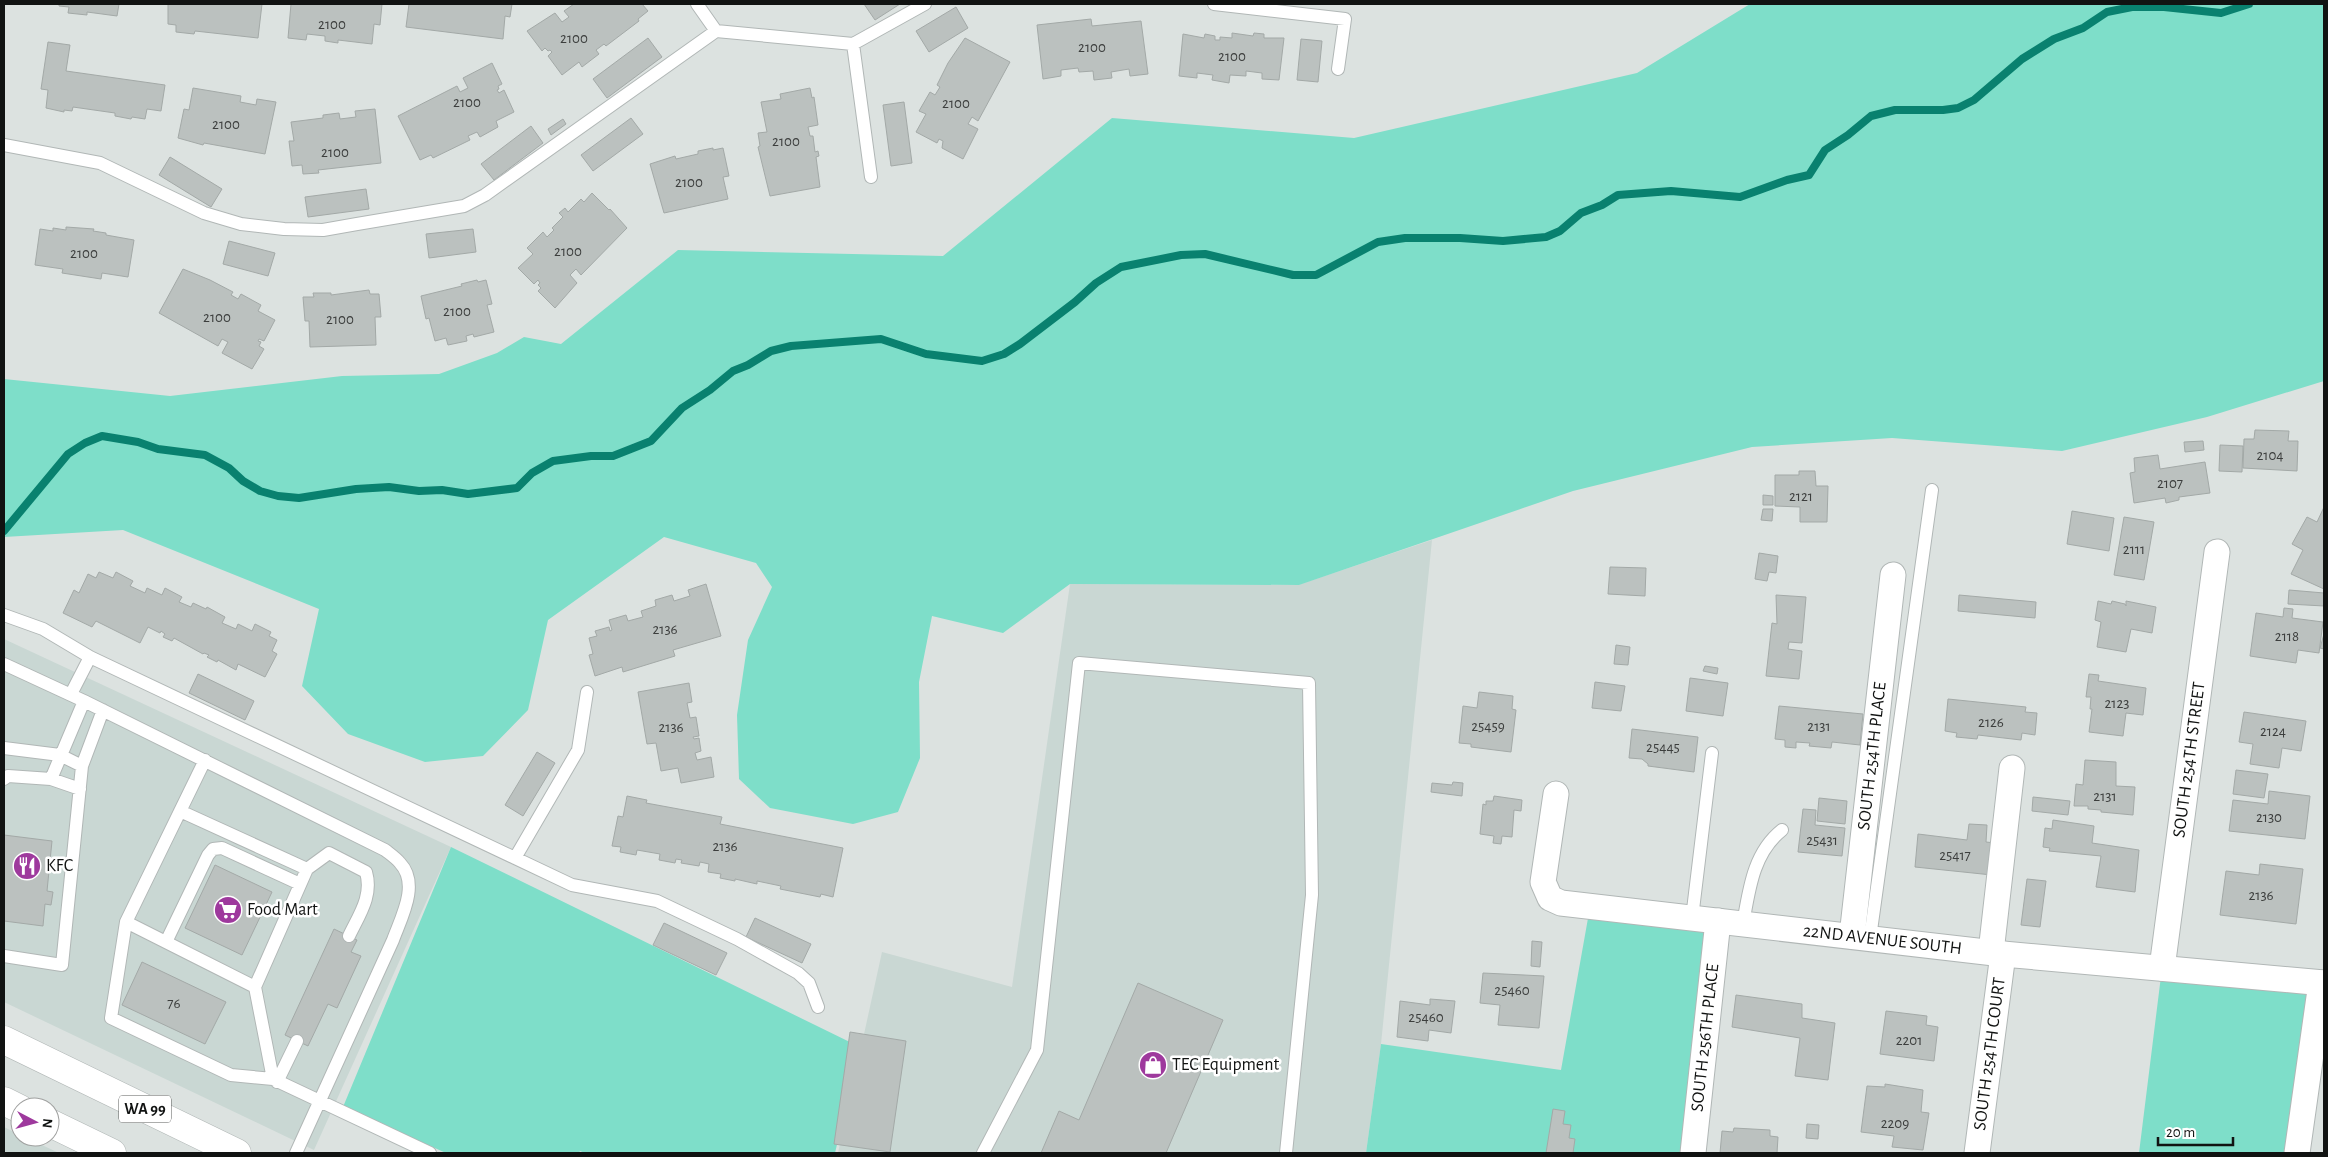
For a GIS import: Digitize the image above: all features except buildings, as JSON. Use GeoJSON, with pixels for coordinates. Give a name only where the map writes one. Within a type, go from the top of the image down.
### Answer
{"type":"FeatureCollection","features":[{"type":"Feature","properties":{"kind":"main road","name":"WA 99"},"geometry":{"type":"LineString","coordinates":[[4,1040],[237,1153]]}},
{"type":"Feature","properties":{"kind":"main road"},"geometry":{"type":"LineString","coordinates":[[60,1128],[107,1152]]}},
{"type":"Feature","properties":{"kind":"street","name":"SOUTH 254TH STREET"},"geometry":{"type":"LineString","coordinates":[[2162,968],[2217,552]]}},
{"type":"Feature","properties":{"kind":"street","name":"SOUTH 254TH PLACE"},"geometry":{"type":"LineString","coordinates":[[1861,937],[1893,575]]}},
{"type":"Feature","properties":{"kind":"street"},"geometry":{"type":"LineString","coordinates":[[1997,953],[2012,768]]}},
{"type":"Feature","properties":{"kind":"street","name":"22ND AVENUE SOUTH"},"geometry":{"type":"LineString","coordinates":[[1556,794],[1543,882],[1550,898],[1561,903],[1997,953],[2323,983]]}},
{"type":"Feature","properties":{"kind":"street","name":"SOUTH 256TH PLACE"},"geometry":{"type":"LineString","coordinates":[[1693,1153],[1718,921]]}},
{"type":"Feature","properties":{"kind":"street","name":"SOUTH 254TH COURT"},"geometry":{"type":"LineString","coordinates":[[1977,1153],[1997,953]]}},
{"type":"Feature","properties":{"kind":"street"},"geometry":{"type":"LineString","coordinates":[[2297,1153],[2323,983]]}},
{"type":"Feature","properties":{"kind":"lane"},"geometry":{"type":"LineString","coordinates":[[697,4],[716,31]]}},
{"type":"Feature","properties":{"kind":"lane"},"geometry":{"type":"LineString","coordinates":[[4,146],[100,163],[196,209],[241,224],[323,230],[349,226],[464,206],[485,195],[716,31],[853,44],[925,4]]}},
{"type":"Feature","properties":{"kind":"lane"},"geometry":{"type":"LineString","coordinates":[[1214,4],[1344,19],[1338,69]]}},
{"type":"Feature","properties":{"kind":"lane"},"geometry":{"type":"LineString","coordinates":[[853,44],[871,177]]}},
{"type":"Feature","properties":{"kind":"lane"},"geometry":{"type":"LineString","coordinates":[[1861,937],[1932,490]]}},
{"type":"Feature","properties":{"kind":"lane"},"geometry":{"type":"LineString","coordinates":[[4,615],[43,629],[90,657],[572,884],[657,901],[738,939],[798,973],[809,983],[818,1007]]}},
{"type":"Feature","properties":{"kind":"lane"},"geometry":{"type":"LineString","coordinates":[[71,694],[90,657]]}},
{"type":"Feature","properties":{"kind":"lane"},"geometry":{"type":"LineString","coordinates":[[983,1153],[1038,1050],[1079,663],[1309,683],[1312,895],[1299,1002],[1286,1153]]}},
{"type":"Feature","properties":{"kind":"lane"},"geometry":{"type":"LineString","coordinates":[[4,664],[104,710],[385,850],[402,864],[409,883],[407,904],[393,940],[296,1153]]}},
{"type":"Feature","properties":{"kind":"lane"},"geometry":{"type":"LineString","coordinates":[[515,858],[578,750],[587,692]]}},
{"type":"Feature","properties":{"kind":"lane"},"geometry":{"type":"LineString","coordinates":[[51,779],[84,701]]}},
{"type":"Feature","properties":{"kind":"lane"},"geometry":{"type":"LineString","coordinates":[[4,956],[62,965],[82,766],[104,710]]}},
{"type":"Feature","properties":{"kind":"lane"},"geometry":{"type":"LineString","coordinates":[[4,748],[60,755],[82,766]]}},
{"type":"Feature","properties":{"kind":"lane"},"geometry":{"type":"LineString","coordinates":[[1692,918],[1712,753]]}},
{"type":"Feature","properties":{"kind":"lane"},"geometry":{"type":"LineString","coordinates":[[204,760],[126,922],[111,1018],[231,1074],[275,1081],[430,1153]]}},
{"type":"Feature","properties":{"kind":"lane"},"geometry":{"type":"LineString","coordinates":[[4,779],[8,776],[51,779],[80,789]]}},
{"type":"Feature","properties":{"kind":"lane"},"geometry":{"type":"LineString","coordinates":[[180,811],[307,869]]}},
{"type":"Feature","properties":{"kind":"lane"},"geometry":{"type":"LineString","coordinates":[[1743,924],[1752,876],[1762,852],[1782,830]]}},
{"type":"Feature","properties":{"kind":"lane"},"geometry":{"type":"LineString","coordinates":[[166,942],[208,855],[213,849],[222,848],[300,884]]}},
{"type":"Feature","properties":{"kind":"lane"},"geometry":{"type":"LineString","coordinates":[[275,1081],[255,987],[307,869],[329,853],[366,872],[370,884],[365,903],[349,936]]}},
{"type":"Feature","properties":{"kind":"lane"},"geometry":{"type":"LineString","coordinates":[[126,922],[255,987]]}},
{"type":"Feature","properties":{"kind":"lane"},"geometry":{"type":"LineString","coordinates":[[275,1081],[297,1041]]}},
{"type":"Feature","properties":{"kind":"shaded area"},"geometry":{"type":"Polygon","coordinates":[[[1432,540],[1381,1044],[1366,1153],[838,1153],[882,952],[1012,987],[1070,584],[1298,585],[1432,540]]]}},
{"type":"Feature","properties":{"kind":"shaded area"},"geometry":{"type":"Polygon","coordinates":[[[4,639],[451,847],[314,1150],[4,1002],[4,639]]]}},
{"type":"Feature","properties":{"kind":"shaded area"},"geometry":{"type":"Polygon","coordinates":[[[4,1127],[10,1130],[10,1147],[46,1147],[59,1153],[4,1153],[4,1127]]]}},
{"type":"Feature","properties":{"kind":"green space"},"geometry":{"type":"Polygon","coordinates":[[[1750,4],[2324,4],[2324,381],[2207,417],[2062,451],[1892,438],[1752,447],[1573,491],[1299,585],[1070,584],[1003,633],[932,616],[919,682],[920,758],[898,812],[853,824],[770,808],[739,779],[737,715],[748,640],[772,587],[756,563],[664,537],[548,620],[528,710],[483,756],[425,762],[348,734],[302,686],[319,609],[123,530],[4,537],[4,379],[170,396],[342,376],[439,374],[497,353],[524,337],[561,344],[678,250],[943,256],[1112,118],[1354,138],[1637,73],[1750,4]]]}},
{"type":"Feature","properties":{"kind":"green space"},"geometry":{"type":"Polygon","coordinates":[[[451,847],[860,1047],[835,1153],[585,1153],[580,1151],[579,1153],[446,1153],[343,1107],[451,847]]]}},
{"type":"Feature","properties":{"kind":"green space"},"geometry":{"type":"Polygon","coordinates":[[[1590,907],[1718,921],[1693,1153],[1366,1153],[1381,1044],[1561,1070],[1590,907]]]}},
{"type":"Feature","properties":{"kind":"green space"},"geometry":{"type":"Polygon","coordinates":[[[2162,968],[2321,983],[2297,1153],[2139,1153],[2162,968]]]}},
{"type":"Feature","properties":{"kind":"waterway"},"geometry":{"type":"LineString","coordinates":[[4,531],[68,454],[85,443],[102,436],[138,442],[158,449],[205,455],[229,468],[243,481],[260,491],[278,496],[299,498],[356,489],[389,487],[419,491],[442,490],[468,494],[517,488],[532,473],[553,461],[591,456],[613,456],[651,441],[682,408],[710,390],[733,371],[748,365],[771,351],[791,346],[881,339],[926,354],[982,361],[1004,354],[1020,344],[1075,302],[1096,283],[1121,267],[1181,255],[1205,254],[1293,275],[1316,275],[1378,242],[1405,238],[1460,238],[1503,241],[1546,237],[1560,231],[1581,213],[1602,205],[1618,195],[1671,191],[1740,197],[1787,180],[1809,175],[1825,150],[1848,135],[1871,116],[1895,110],[1943,110],[1958,108],[1974,100],[2022,59],[2054,39],[2083,28],[2107,12],[2132,7],[2164,7],[2221,13],[2249,4]]}},
{"type":"Feature","properties":{"kind":"place","name":"KFC"},"geometry":{"type":"Point","coordinates":[27,866]}},
{"type":"Feature","properties":{"kind":"place","name":"Food Mart"},"geometry":{"type":"Point","coordinates":[228,910]}},
{"type":"Feature","properties":{"kind":"place","name":"TEC Equipment"},"geometry":{"type":"Point","coordinates":[1153,1065]}}]}
